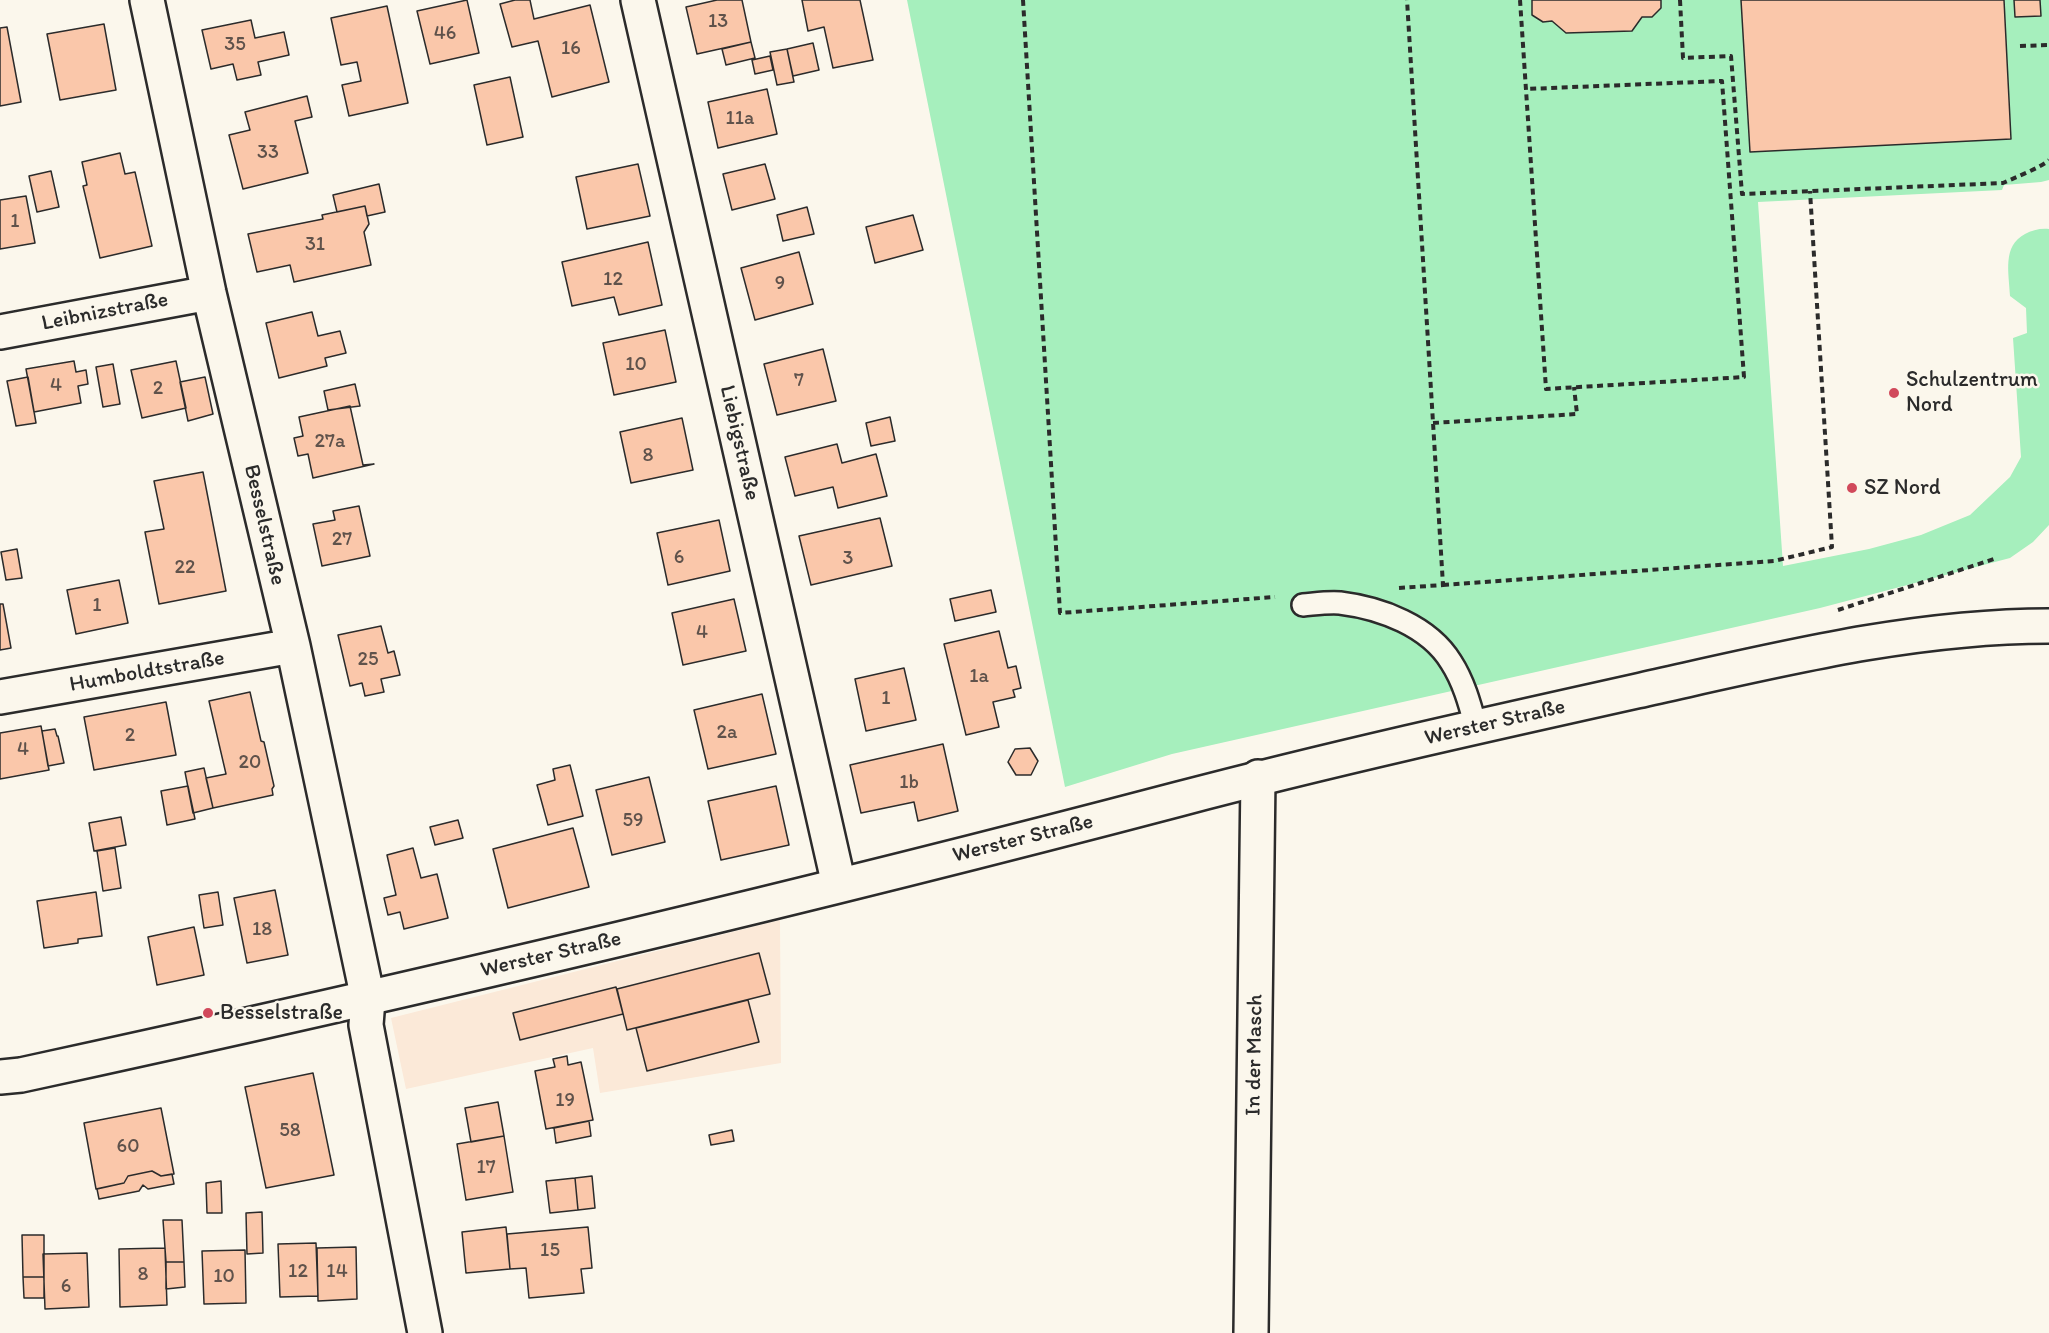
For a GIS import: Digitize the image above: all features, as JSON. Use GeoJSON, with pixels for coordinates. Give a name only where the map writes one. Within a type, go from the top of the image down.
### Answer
{"type":"FeatureCollection","features":[{"type":"Feature","properties":{"kind":"street","name":"Besselstraße"},"geometry":{"type":"LineString","coordinates":[[147,0],[209,293],[293,646],[368,999],[367,1035],[425,1333]]}},
{"type":"Feature","properties":{"kind":"street","name":"Liebigstraße"},"geometry":{"type":"LineString","coordinates":[[638,0],[839,885]]}},
{"type":"Feature","properties":{"kind":"street","name":"Leibnizstraße"},"geometry":{"type":"LineString","coordinates":[[0,332],[209,293]]}},
{"type":"Feature","properties":{"kind":"street","name":"Werster Straße"},"geometry":{"type":"LineString","coordinates":[[0,1077],[21,1075],[368,999],[779,902],[1258,777],[1838,647],[1997,626],[2049,626]]}},
{"type":"Feature","properties":{"kind":"street","name":"Humboldtstraße"},"geometry":{"type":"LineString","coordinates":[[0,697],[293,646]]}},
{"type":"Feature","properties":{"kind":"street","name":"In der Masch"},"geometry":{"type":"LineString","coordinates":[[1251,1333],[1258,777]]}},
{"type":"Feature","properties":{"kind":"lane"},"geometry":{"type":"LineString","coordinates":[[1303,605],[1339,603],[1378,611],[1427,635],[1450,659],[1458,674],[1476,727]]}},
{"type":"Feature","properties":{"kind":"path"},"geometry":{"type":"LineString","coordinates":[[1023,0],[1060,613],[1280,597]]}},
{"type":"Feature","properties":{"kind":"path"},"geometry":{"type":"LineString","coordinates":[[1407,0],[1443,585]]}},
{"type":"Feature","properties":{"kind":"path"},"geometry":{"type":"LineString","coordinates":[[1520,0],[1546,389],[1744,377],[1722,81],[1526,89]]}},
{"type":"Feature","properties":{"kind":"path"},"geometry":{"type":"LineString","coordinates":[[1680,0],[1683,58],[1731,56],[1742,194],[2003,183],[2044,165],[2049,160]]}},
{"type":"Feature","properties":{"kind":"path"},"geometry":{"type":"LineString","coordinates":[[2020,46],[2049,45]]}},
{"type":"Feature","properties":{"kind":"path"},"geometry":{"type":"LineString","coordinates":[[1396,588],[1774,561],[1832,547],[1810,191]]}},
{"type":"Feature","properties":{"kind":"path"},"geometry":{"type":"LineString","coordinates":[[1433,423],[1577,414],[1574,387]]}},
{"type":"Feature","properties":{"kind":"shaded area"},"geometry":{"type":"Polygon","coordinates":[[[780,920],[781,1063],[600,1093],[593,1048],[406,1089],[391,1018],[780,920]]]}},
{"type":"Feature","properties":{"kind":"green space"},"geometry":{"type":"Polygon","coordinates":[[[907,0],[2049,0],[2049,180],[2004,185],[2002,190],[1758,202],[1783,566],[1869,549],[1921,535],[1970,515],[2010,477],[2021,457],[2013,338],[2027,333],[2026,308],[2010,296],[2008,261],[2018,239],[2031,231],[2043,229],[2049,229],[2049,525],[2033,542],[2010,558],[1820,608],[1172,754],[1065,787],[907,0]]]}},
{"type":"Feature","properties":{"kind":"building"},"geometry":{"type":"Polygon","coordinates":[[[467,0],[479,53],[430,64],[417,11],[467,0]]]}},
{"type":"Feature","properties":{"kind":"building"},"geometry":{"type":"Polygon","coordinates":[[[515,0],[530,0],[534,19],[590,5],[609,82],[552,97],[538,41],[512,47],[500,4],[515,0]]]}},
{"type":"Feature","properties":{"kind":"building"},"geometry":{"type":"Polygon","coordinates":[[[717,0],[742,0],[751,42],[697,54],[686,7],[717,0]]]}},
{"type":"Feature","properties":{"kind":"building"},"geometry":{"type":"Polygon","coordinates":[[[802,0],[860,0],[873,60],[833,68],[824,27],[808,31],[802,0]]]}},
{"type":"Feature","properties":{"kind":"building"},"geometry":{"type":"Polygon","coordinates":[[[1532,0],[1661,0],[1661,8],[1652,17],[1642,17],[1632,31],[1566,33],[1552,21],[1543,22],[1532,15],[1532,0]]]}},
{"type":"Feature","properties":{"kind":"building"},"geometry":{"type":"Polygon","coordinates":[[[1741,0],[2004,0],[2011,139],[1750,152],[1741,0]]]}},
{"type":"Feature","properties":{"kind":"building"},"geometry":{"type":"Polygon","coordinates":[[[2014,0],[2040,0],[2041,16],[2015,17],[2014,0]]]}},
{"type":"Feature","properties":{"kind":"building"},"geometry":{"type":"Polygon","coordinates":[[[387,6],[408,103],[349,116],[342,85],[361,81],[357,62],[341,65],[331,18],[387,6]]]}},
{"type":"Feature","properties":{"kind":"building"},"geometry":{"type":"Polygon","coordinates":[[[251,20],[255,38],[284,32],[289,55],[258,62],[261,75],[237,80],[233,64],[211,69],[202,30],[251,20]]]}},
{"type":"Feature","properties":{"kind":"building"},"geometry":{"type":"Polygon","coordinates":[[[104,24],[116,90],[60,100],[47,34],[104,24]]]}},
{"type":"Feature","properties":{"kind":"building"},"geometry":{"type":"Polygon","coordinates":[[[7,27],[21,102],[0,106],[0,28],[7,27]]]}},
{"type":"Feature","properties":{"kind":"building"},"geometry":{"type":"Polygon","coordinates":[[[751,42],[755,58],[726,65],[722,49],[751,42]]]}},
{"type":"Feature","properties":{"kind":"building"},"geometry":{"type":"Polygon","coordinates":[[[813,43],[819,70],[793,76],[787,49],[813,43]]]}},
{"type":"Feature","properties":{"kind":"building"},"geometry":{"type":"Polygon","coordinates":[[[787,49],[794,82],[777,85],[770,52],[787,49]]]}},
{"type":"Feature","properties":{"kind":"building"},"geometry":{"type":"Polygon","coordinates":[[[770,56],[773,70],[755,74],[752,60],[770,56]]]}},
{"type":"Feature","properties":{"kind":"building"},"geometry":{"type":"Polygon","coordinates":[[[510,77],[523,137],[487,145],[474,85],[510,77]]]}},
{"type":"Feature","properties":{"kind":"building"},"geometry":{"type":"Polygon","coordinates":[[[767,89],[777,134],[718,148],[708,102],[767,89]]]}},
{"type":"Feature","properties":{"kind":"building"},"geometry":{"type":"Polygon","coordinates":[[[307,96],[312,117],[295,121],[308,173],[243,189],[229,135],[250,130],[245,112],[307,96]]]}},
{"type":"Feature","properties":{"kind":"building"},"geometry":{"type":"Polygon","coordinates":[[[120,153],[125,174],[135,172],[152,246],[100,258],[83,186],[87,185],[82,162],[120,153]]]}},
{"type":"Feature","properties":{"kind":"building"},"geometry":{"type":"Polygon","coordinates":[[[638,164],[650,216],[587,229],[576,177],[638,164]]]}},
{"type":"Feature","properties":{"kind":"building"},"geometry":{"type":"Polygon","coordinates":[[[765,164],[775,199],[732,210],[723,174],[765,164]]]}},
{"type":"Feature","properties":{"kind":"building"},"geometry":{"type":"Polygon","coordinates":[[[51,171],[59,207],[37,212],[29,176],[51,171]]]}},
{"type":"Feature","properties":{"kind":"building"},"geometry":{"type":"Polygon","coordinates":[[[379,184],[385,212],[367,216],[365,206],[337,212],[333,195],[379,184]]]}},
{"type":"Feature","properties":{"kind":"building"},"geometry":{"type":"Polygon","coordinates":[[[26,196],[35,243],[0,249],[0,200],[26,196]]]}},
{"type":"Feature","properties":{"kind":"building"},"geometry":{"type":"Polygon","coordinates":[[[365,206],[369,224],[364,232],[371,265],[294,282],[290,265],[257,272],[248,234],[323,219],[322,215],[365,206]]]}},
{"type":"Feature","properties":{"kind":"building"},"geometry":{"type":"Polygon","coordinates":[[[807,207],[814,234],[783,241],[777,215],[807,207]]]}},
{"type":"Feature","properties":{"kind":"building"},"geometry":{"type":"Polygon","coordinates":[[[913,215],[923,250],[875,263],[866,227],[913,215]]]}},
{"type":"Feature","properties":{"kind":"building"},"geometry":{"type":"Polygon","coordinates":[[[648,242],[662,305],[619,315],[614,297],[572,306],[562,262],[648,242]]]}},
{"type":"Feature","properties":{"kind":"building"},"geometry":{"type":"Polygon","coordinates":[[[799,252],[813,304],[755,320],[741,268],[799,252]]]}},
{"type":"Feature","properties":{"kind":"building"},"geometry":{"type":"Polygon","coordinates":[[[312,312],[318,336],[340,331],[346,353],[325,358],[327,366],[279,378],[266,323],[312,312]]]}},
{"type":"Feature","properties":{"kind":"building"},"geometry":{"type":"Polygon","coordinates":[[[665,330],[676,382],[614,395],[603,343],[665,330]]]}},
{"type":"Feature","properties":{"kind":"building"},"geometry":{"type":"Polygon","coordinates":[[[823,349],[836,401],[777,415],[764,364],[823,349]]]}},
{"type":"Feature","properties":{"kind":"building"},"geometry":{"type":"Polygon","coordinates":[[[74,361],[76,372],[86,370],[88,384],[78,386],[81,403],[34,412],[26,369],[74,361]]]}},
{"type":"Feature","properties":{"kind":"building"},"geometry":{"type":"Polygon","coordinates":[[[176,361],[186,408],[142,418],[131,370],[176,361]]]}},
{"type":"Feature","properties":{"kind":"building"},"geometry":{"type":"Polygon","coordinates":[[[113,364],[120,404],[103,407],[96,367],[113,364]]]}},
{"type":"Feature","properties":{"kind":"building"},"geometry":{"type":"Polygon","coordinates":[[[28,377],[36,423],[16,426],[7,381],[28,377]]]}},
{"type":"Feature","properties":{"kind":"building"},"geometry":{"type":"Polygon","coordinates":[[[205,377],[213,414],[188,421],[180,382],[205,377]]]}},
{"type":"Feature","properties":{"kind":"building"},"geometry":{"type":"Polygon","coordinates":[[[355,384],[360,406],[328,410],[324,391],[355,384]]]}},
{"type":"Feature","properties":{"kind":"building"},"geometry":{"type":"Polygon","coordinates":[[[350,406],[363,465],[374,464],[313,478],[308,454],[298,456],[294,438],[303,436],[299,417],[350,406]]]}},
{"type":"Feature","properties":{"kind":"building"},"geometry":{"type":"Polygon","coordinates":[[[890,417],[895,441],[871,446],[866,423],[890,417]]]}},
{"type":"Feature","properties":{"kind":"building"},"geometry":{"type":"Polygon","coordinates":[[[682,418],[693,470],[631,483],[620,432],[682,418]]]}},
{"type":"Feature","properties":{"kind":"building"},"geometry":{"type":"Polygon","coordinates":[[[837,444],[842,463],[876,454],[887,496],[838,508],[833,487],[795,496],[785,457],[837,444]]]}},
{"type":"Feature","properties":{"kind":"building"},"geometry":{"type":"Polygon","coordinates":[[[203,472],[226,591],[159,604],[145,532],[164,529],[154,481],[203,472]]]}},
{"type":"Feature","properties":{"kind":"building"},"geometry":{"type":"Polygon","coordinates":[[[359,506],[370,556],[322,566],[313,524],[335,520],[333,511],[359,506]]]}},
{"type":"Feature","properties":{"kind":"building"},"geometry":{"type":"Polygon","coordinates":[[[880,518],[892,566],[811,585],[799,536],[880,518]]]}},
{"type":"Feature","properties":{"kind":"building"},"geometry":{"type":"Polygon","coordinates":[[[719,520],[730,571],[668,585],[657,533],[719,520]]]}},
{"type":"Feature","properties":{"kind":"building"},"geometry":{"type":"Polygon","coordinates":[[[17,549],[22,578],[6,580],[1,552],[17,549]]]}},
{"type":"Feature","properties":{"kind":"building"},"geometry":{"type":"Polygon","coordinates":[[[119,580],[128,623],[76,634],[67,590],[119,580]]]}},
{"type":"Feature","properties":{"kind":"building"},"geometry":{"type":"Polygon","coordinates":[[[991,590],[996,612],[955,621],[950,599],[991,590]]]}},
{"type":"Feature","properties":{"kind":"building"},"geometry":{"type":"Polygon","coordinates":[[[734,599],[746,651],[683,665],[672,613],[734,599]]]}},
{"type":"Feature","properties":{"kind":"building"},"geometry":{"type":"Polygon","coordinates":[[[0,604],[3,604],[11,648],[0,650],[0,604]]]}},
{"type":"Feature","properties":{"kind":"building"},"geometry":{"type":"Polygon","coordinates":[[[381,626],[388,653],[394,651],[400,675],[381,679],[384,692],[365,696],[362,683],[350,686],[338,635],[381,626]]]}},
{"type":"Feature","properties":{"kind":"building"},"geometry":{"type":"Polygon","coordinates":[[[999,631],[1008,668],[1016,666],[1021,688],[1013,690],[1015,697],[993,702],[999,727],[966,735],[944,644],[999,631]]]}},
{"type":"Feature","properties":{"kind":"building"},"geometry":{"type":"Polygon","coordinates":[[[904,668],[916,720],[866,731],[855,679],[904,668]]]}},
{"type":"Feature","properties":{"kind":"building"},"geometry":{"type":"Polygon","coordinates":[[[250,692],[274,786],[273,795],[213,808],[206,778],[226,774],[209,701],[250,692]]]}},
{"type":"Feature","properties":{"kind":"building"},"geometry":{"type":"Polygon","coordinates":[[[762,694],[776,754],[708,769],[694,710],[762,694]]]}},
{"type":"Feature","properties":{"kind":"building"},"geometry":{"type":"Polygon","coordinates":[[[166,702],[176,755],[94,770],[84,717],[166,702]]]}},
{"type":"Feature","properties":{"kind":"building"},"geometry":{"type":"Polygon","coordinates":[[[41,726],[49,770],[0,779],[0,733],[41,726]]]}},
{"type":"Feature","properties":{"kind":"building"},"geometry":{"type":"Polygon","coordinates":[[[55,729],[64,763],[48,766],[42,731],[55,729]]]}},
{"type":"Feature","properties":{"kind":"building"},"geometry":{"type":"Polygon","coordinates":[[[943,744],[958,811],[918,821],[914,802],[861,813],[850,765],[943,744]]]}},
{"type":"Feature","properties":{"kind":"building"},"geometry":{"type":"Polygon","coordinates":[[[1030,748],[1038,761],[1031,775],[1016,775],[1008,762],[1015,749],[1030,748]]]}},
{"type":"Feature","properties":{"kind":"building"},"geometry":{"type":"Polygon","coordinates":[[[570,765],[583,816],[548,825],[537,785],[555,780],[553,769],[570,765]]]}},
{"type":"Feature","properties":{"kind":"building"},"geometry":{"type":"Polygon","coordinates":[[[204,768],[213,808],[193,813],[185,772],[204,768]]]}},
{"type":"Feature","properties":{"kind":"building"},"geometry":{"type":"Polygon","coordinates":[[[649,777],[665,842],[612,855],[596,790],[649,777]]]}},
{"type":"Feature","properties":{"kind":"building"},"geometry":{"type":"Polygon","coordinates":[[[188,786],[195,819],[167,825],[161,791],[188,786]]]}},
{"type":"Feature","properties":{"kind":"building"},"geometry":{"type":"Polygon","coordinates":[[[776,786],[789,845],[721,860],[708,801],[776,786]]]}},
{"type":"Feature","properties":{"kind":"building"},"geometry":{"type":"Polygon","coordinates":[[[121,817],[126,845],[94,851],[89,823],[121,817]]]}},
{"type":"Feature","properties":{"kind":"building"},"geometry":{"type":"Polygon","coordinates":[[[458,820],[463,838],[435,845],[430,827],[458,820]]]}},
{"type":"Feature","properties":{"kind":"building"},"geometry":{"type":"Polygon","coordinates":[[[573,828],[589,887],[508,908],[493,849],[573,828]]]}},
{"type":"Feature","properties":{"kind":"building"},"geometry":{"type":"Polygon","coordinates":[[[115,848],[121,888],[103,891],[97,851],[115,848]]]}},
{"type":"Feature","properties":{"kind":"building"},"geometry":{"type":"Polygon","coordinates":[[[413,848],[421,878],[437,874],[448,918],[404,929],[400,912],[388,915],[384,898],[396,895],[387,855],[413,848]]]}},
{"type":"Feature","properties":{"kind":"building"},"geometry":{"type":"Polygon","coordinates":[[[275,890],[288,955],[247,963],[234,898],[275,890]]]}},
{"type":"Feature","properties":{"kind":"building"},"geometry":{"type":"Polygon","coordinates":[[[96,892],[102,936],[78,939],[78,943],[44,948],[37,901],[96,892]]]}},
{"type":"Feature","properties":{"kind":"building"},"geometry":{"type":"Polygon","coordinates":[[[218,892],[223,925],[204,928],[199,895],[218,892]]]}},
{"type":"Feature","properties":{"kind":"building"},"geometry":{"type":"Polygon","coordinates":[[[194,927],[204,975],[157,985],[148,937],[194,927]]]}},
{"type":"Feature","properties":{"kind":"building"},"geometry":{"type":"Polygon","coordinates":[[[759,953],[770,994],[627,1030],[617,989],[759,953]]]}},
{"type":"Feature","properties":{"kind":"building"},"geometry":{"type":"Polygon","coordinates":[[[616,987],[623,1014],[520,1040],[513,1013],[616,987]]]}},
{"type":"Feature","properties":{"kind":"building"},"geometry":{"type":"Polygon","coordinates":[[[748,1000],[759,1042],[647,1071],[636,1028],[748,1000]]]}},
{"type":"Feature","properties":{"kind":"building"},"geometry":{"type":"Polygon","coordinates":[[[567,1056],[568,1065],[581,1062],[593,1120],[546,1129],[535,1071],[555,1067],[553,1059],[567,1056]]]}},
{"type":"Feature","properties":{"kind":"building"},"geometry":{"type":"Polygon","coordinates":[[[313,1073],[334,1175],[266,1188],[245,1087],[313,1073]]]}},
{"type":"Feature","properties":{"kind":"building"},"geometry":{"type":"Polygon","coordinates":[[[498,1102],[504,1136],[471,1142],[465,1108],[498,1102]]]}},
{"type":"Feature","properties":{"kind":"building"},"geometry":{"type":"Polygon","coordinates":[[[161,1108],[174,1174],[161,1176],[152,1171],[128,1176],[124,1183],[96,1189],[84,1123],[161,1108]]]}},
{"type":"Feature","properties":{"kind":"building"},"geometry":{"type":"Polygon","coordinates":[[[589,1121],[591,1136],[556,1143],[554,1128],[589,1121]]]}},
{"type":"Feature","properties":{"kind":"building"},"geometry":{"type":"Polygon","coordinates":[[[732,1130],[734,1141],[711,1145],[709,1135],[732,1130]]]}},
{"type":"Feature","properties":{"kind":"building"},"geometry":{"type":"Polygon","coordinates":[[[504,1136],[513,1192],[466,1200],[457,1144],[504,1136]]]}},
{"type":"Feature","properties":{"kind":"building"},"geometry":{"type":"Polygon","coordinates":[[[152,1171],[161,1176],[172,1174],[174,1184],[148,1189],[143,1185],[139,1191],[99,1199],[97,1189],[124,1183],[128,1176],[152,1171]]]}},
{"type":"Feature","properties":{"kind":"building"},"geometry":{"type":"Polygon","coordinates":[[[592,1176],[595,1208],[578,1210],[575,1178],[592,1176]]]}},
{"type":"Feature","properties":{"kind":"building"},"geometry":{"type":"Polygon","coordinates":[[[575,1178],[578,1210],[550,1213],[546,1181],[575,1178]]]}},
{"type":"Feature","properties":{"kind":"building"},"geometry":{"type":"Polygon","coordinates":[[[221,1181],[222,1213],[207,1213],[206,1183],[221,1181]]]}},
{"type":"Feature","properties":{"kind":"building"},"geometry":{"type":"Polygon","coordinates":[[[262,1212],[263,1253],[247,1254],[246,1213],[262,1212]]]}},
{"type":"Feature","properties":{"kind":"building"},"geometry":{"type":"Polygon","coordinates":[[[163,1220],[182,1220],[184,1262],[166,1262],[163,1220]]]}},
{"type":"Feature","properties":{"kind":"building"},"geometry":{"type":"Polygon","coordinates":[[[506,1227],[510,1269],[466,1273],[462,1232],[506,1227]]]}},
{"type":"Feature","properties":{"kind":"building"},"geometry":{"type":"Polygon","coordinates":[[[588,1227],[592,1268],[581,1269],[584,1293],[529,1298],[526,1268],[510,1269],[507,1234],[588,1227]]]}},
{"type":"Feature","properties":{"kind":"building"},"geometry":{"type":"Polygon","coordinates":[[[22,1235],[44,1235],[44,1277],[23,1277],[22,1235]]]}},
{"type":"Feature","properties":{"kind":"building"},"geometry":{"type":"Polygon","coordinates":[[[316,1243],[318,1296],[280,1297],[278,1244],[316,1243]]]}},
{"type":"Feature","properties":{"kind":"building"},"geometry":{"type":"Polygon","coordinates":[[[356,1247],[357,1299],[318,1301],[317,1248],[356,1247]]]}},
{"type":"Feature","properties":{"kind":"building"},"geometry":{"type":"Polygon","coordinates":[[[165,1248],[167,1305],[120,1307],[119,1249],[165,1248]]]}},
{"type":"Feature","properties":{"kind":"building"},"geometry":{"type":"Polygon","coordinates":[[[245,1250],[246,1303],[204,1304],[202,1251],[245,1250]]]}},
{"type":"Feature","properties":{"kind":"building"},"geometry":{"type":"Polygon","coordinates":[[[87,1253],[89,1307],[45,1309],[43,1254],[87,1253]]]}},
{"type":"Feature","properties":{"kind":"building"},"geometry":{"type":"Polygon","coordinates":[[[166,1262],[184,1262],[185,1287],[166,1289],[166,1262]]]}},
{"type":"Feature","properties":{"kind":"building"},"geometry":{"type":"Polygon","coordinates":[[[23,1277],[44,1277],[44,1298],[24,1298],[23,1277]]]}},
{"type":"Feature","properties":{"kind":"place","name":"Schulzentrum Nord"},"geometry":{"type":"Point","coordinates":[1894,393]}},
{"type":"Feature","properties":{"kind":"place","name":"SZ Nord"},"geometry":{"type":"Point","coordinates":[1852,488]}},
{"type":"Feature","properties":{"kind":"place","name":"Besselstraße"},"geometry":{"type":"Point","coordinates":[208,1013]}}]}
